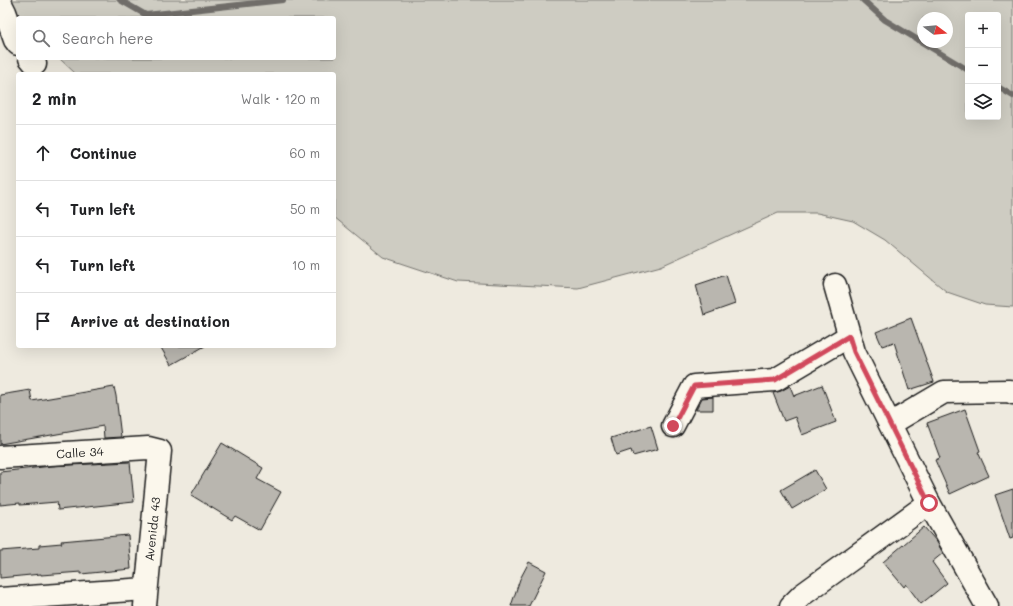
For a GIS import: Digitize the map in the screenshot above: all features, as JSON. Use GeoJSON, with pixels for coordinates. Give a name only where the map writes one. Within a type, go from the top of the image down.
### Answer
{"type":"FeatureCollection","features":[{"type":"Feature","properties":{"kind":"street"},"geometry":{"type":"LineString","coordinates":[[0,2],[16,41]]}},
{"type":"Feature","properties":{"kind":"street"},"geometry":{"type":"LineString","coordinates":[[835,285],[854,352],[929,503],[987,606]]}},
{"type":"Feature","properties":{"kind":"street"},"geometry":{"type":"LineString","coordinates":[[673,426],[694,386],[775,380],[849,336]]}},
{"type":"Feature","properties":{"kind":"street"},"geometry":{"type":"LineString","coordinates":[[890,424],[944,392],[1013,393]]}},
{"type":"Feature","properties":{"kind":"street","name":"Calle 34"},"geometry":{"type":"LineString","coordinates":[[0,457],[148,448],[160,451]]}},
{"type":"Feature","properties":{"kind":"street","name":"Avenida 43"},"geometry":{"type":"LineString","coordinates":[[145,598],[160,451]]}},
{"type":"Feature","properties":{"kind":"street"},"geometry":{"type":"LineString","coordinates":[[790,606],[802,595],[929,503]]}},
{"type":"Feature","properties":{"kind":"street"},"geometry":{"type":"LineString","coordinates":[[0,599],[145,598]]}},
{"type":"Feature","properties":{"kind":"shaded area"},"geometry":{"type":"Polygon","coordinates":[[[0,0],[1013,0],[1013,307],[985,305],[947,292],[885,240],[853,221],[817,213],[778,213],[661,266],[578,288],[458,282],[383,257],[336,219],[336,72],[74,72],[61,60],[336,60],[336,16],[16,16],[16,38],[0,34],[0,0]]]}},
{"type":"Feature","properties":{"kind":"building"},"geometry":{"type":"Polygon","coordinates":[[[726,275],[735,304],[704,315],[696,285],[726,275]]]}},
{"type":"Feature","properties":{"kind":"building"},"geometry":{"type":"Polygon","coordinates":[[[911,318],[934,382],[909,390],[894,342],[882,346],[876,332],[911,318]]]}},
{"type":"Feature","properties":{"kind":"building"},"geometry":{"type":"Polygon","coordinates":[[[161,348],[201,348],[171,365],[161,348]]]}},
{"type":"Feature","properties":{"kind":"building"},"geometry":{"type":"Polygon","coordinates":[[[822,385],[836,422],[802,435],[795,417],[784,421],[773,393],[790,386],[794,396],[822,385]]]}},
{"type":"Feature","properties":{"kind":"building"},"geometry":{"type":"Polygon","coordinates":[[[114,387],[121,437],[104,438],[103,426],[0,444],[0,395],[30,390],[32,401],[114,387]]]}},
{"type":"Feature","properties":{"kind":"building"},"geometry":{"type":"Polygon","coordinates":[[[713,397],[713,410],[696,410],[702,398],[713,397]]]}},
{"type":"Feature","properties":{"kind":"building"},"geometry":{"type":"Polygon","coordinates":[[[965,409],[980,451],[978,452],[989,476],[950,494],[935,460],[940,458],[927,423],[965,409]]]}},
{"type":"Feature","properties":{"kind":"building"},"geometry":{"type":"Polygon","coordinates":[[[651,426],[658,449],[633,456],[631,450],[616,455],[611,438],[651,426]]]}},
{"type":"Feature","properties":{"kind":"building"},"geometry":{"type":"Polygon","coordinates":[[[222,443],[263,468],[257,479],[281,492],[260,530],[235,516],[232,520],[191,495],[222,443]]]}},
{"type":"Feature","properties":{"kind":"building"},"geometry":{"type":"Polygon","coordinates":[[[130,462],[134,502],[58,510],[57,502],[0,505],[0,472],[51,466],[130,462]]]}},
{"type":"Feature","properties":{"kind":"building"},"geometry":{"type":"Polygon","coordinates":[[[815,470],[826,489],[792,509],[781,490],[815,470]]]}},
{"type":"Feature","properties":{"kind":"building"},"geometry":{"type":"Polygon","coordinates":[[[1013,489],[1013,538],[1010,539],[995,495],[1013,489]]]}},
{"type":"Feature","properties":{"kind":"building"},"geometry":{"type":"Polygon","coordinates":[[[924,527],[937,542],[943,553],[932,562],[947,583],[921,604],[906,584],[904,587],[883,562],[924,527]]]}},
{"type":"Feature","properties":{"kind":"building"},"geometry":{"type":"Polygon","coordinates":[[[128,535],[131,569],[81,574],[81,572],[0,578],[0,551],[39,548],[39,545],[62,543],[61,541],[128,535]]]}},
{"type":"Feature","properties":{"kind":"building"},"geometry":{"type":"Polygon","coordinates":[[[529,562],[546,571],[529,606],[511,606],[520,579],[529,562]]]}},
{"type":"Feature","properties":{"kind":"waterway"},"geometry":{"type":"LineString","coordinates":[[120,0],[146,15],[283,0]]}},
{"type":"Feature","properties":{"kind":"waterway"},"geometry":{"type":"LineString","coordinates":[[863,0],[885,20],[965,68]]}},
{"type":"Feature","properties":{"kind":"waterway"},"geometry":{"type":"LineString","coordinates":[[1001,89],[1013,96]]}},
{"type":"Feature","properties":{"kind":"route"},"geometry":{"type":"LineString","coordinates":[[673,426],[694,386],[775,380],[849,336],[854,352],[929,503]]}}]}
